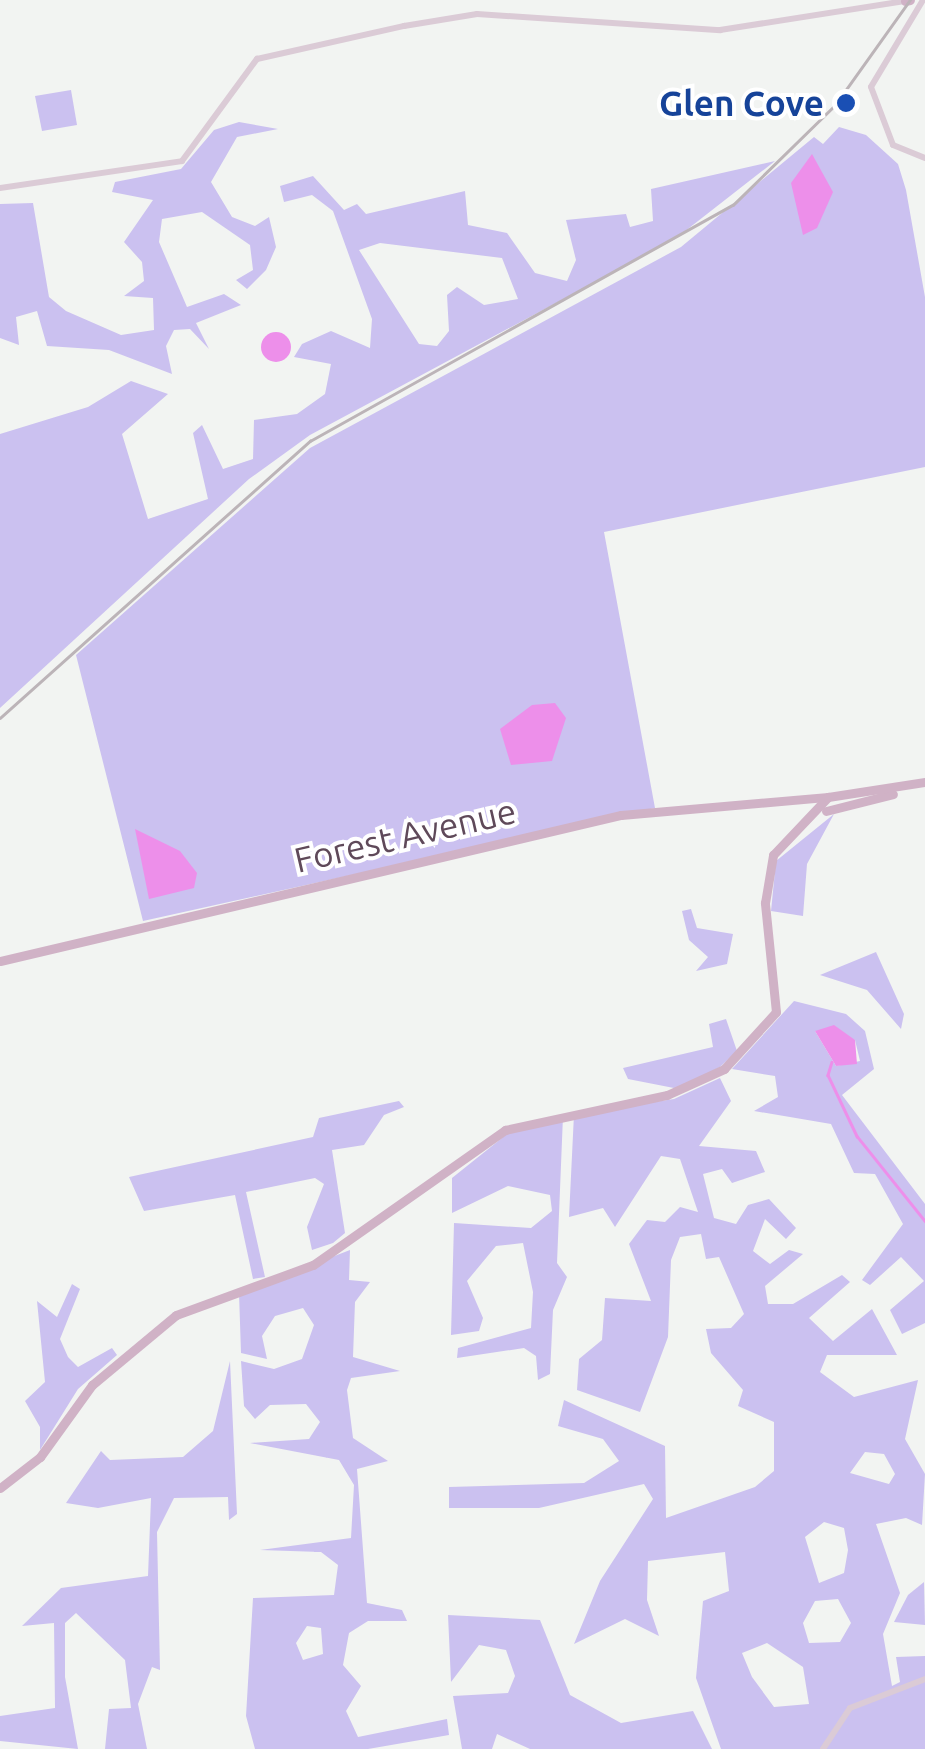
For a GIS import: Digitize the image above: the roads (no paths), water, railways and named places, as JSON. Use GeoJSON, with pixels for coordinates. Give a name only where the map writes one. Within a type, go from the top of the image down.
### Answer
{"type":"FeatureCollection","features":[{"type":"Feature","properties":{"kind":"main road","name":"Forest Avenue"},"geometry":{"type":"LineString","coordinates":[[0,960],[621,815],[828,797],[920,783]]}},
{"type":"Feature","properties":{"kind":"main road"},"geometry":{"type":"LineString","coordinates":[[0,1488],[40,1457],[92,1385],[176,1315],[313,1264],[504,1130],[708,1078],[771,1022],[779,997],[765,904],[773,855],[823,812],[920,783]]}},
{"type":"Feature","properties":{"kind":"main road"},"geometry":{"type":"LineString","coordinates":[[823,812],[828,797]]}},
{"type":"Feature","properties":{"kind":"street"},"geometry":{"type":"LineString","coordinates":[[0,188],[182,161],[257,59],[404,26],[477,14],[720,30],[908,0],[913,16]]}},
{"type":"Feature","properties":{"kind":"street"},"geometry":{"type":"LineString","coordinates":[[923,0],[871,87],[892,145],[925,158]]}},
{"type":"Feature","properties":{"kind":"street"},"geometry":{"type":"LineString","coordinates":[[823,1749],[850,1708],[925,1679]]}},
{"type":"Feature","properties":{"kind":"waterway"},"geometry":{"type":"LineString","coordinates":[[832,1062],[828,1075],[857,1136],[925,1221]]}},
{"type":"Feature","properties":{"kind":"railway"},"geometry":{"type":"LineString","coordinates":[[0,718],[310,441],[733,205],[835,105],[910,0]]}},
{"type":"Feature","properties":{"kind":"place","name":"Glen Cove"},"geometry":{"type":"Point","coordinates":[846,103]}}]}
